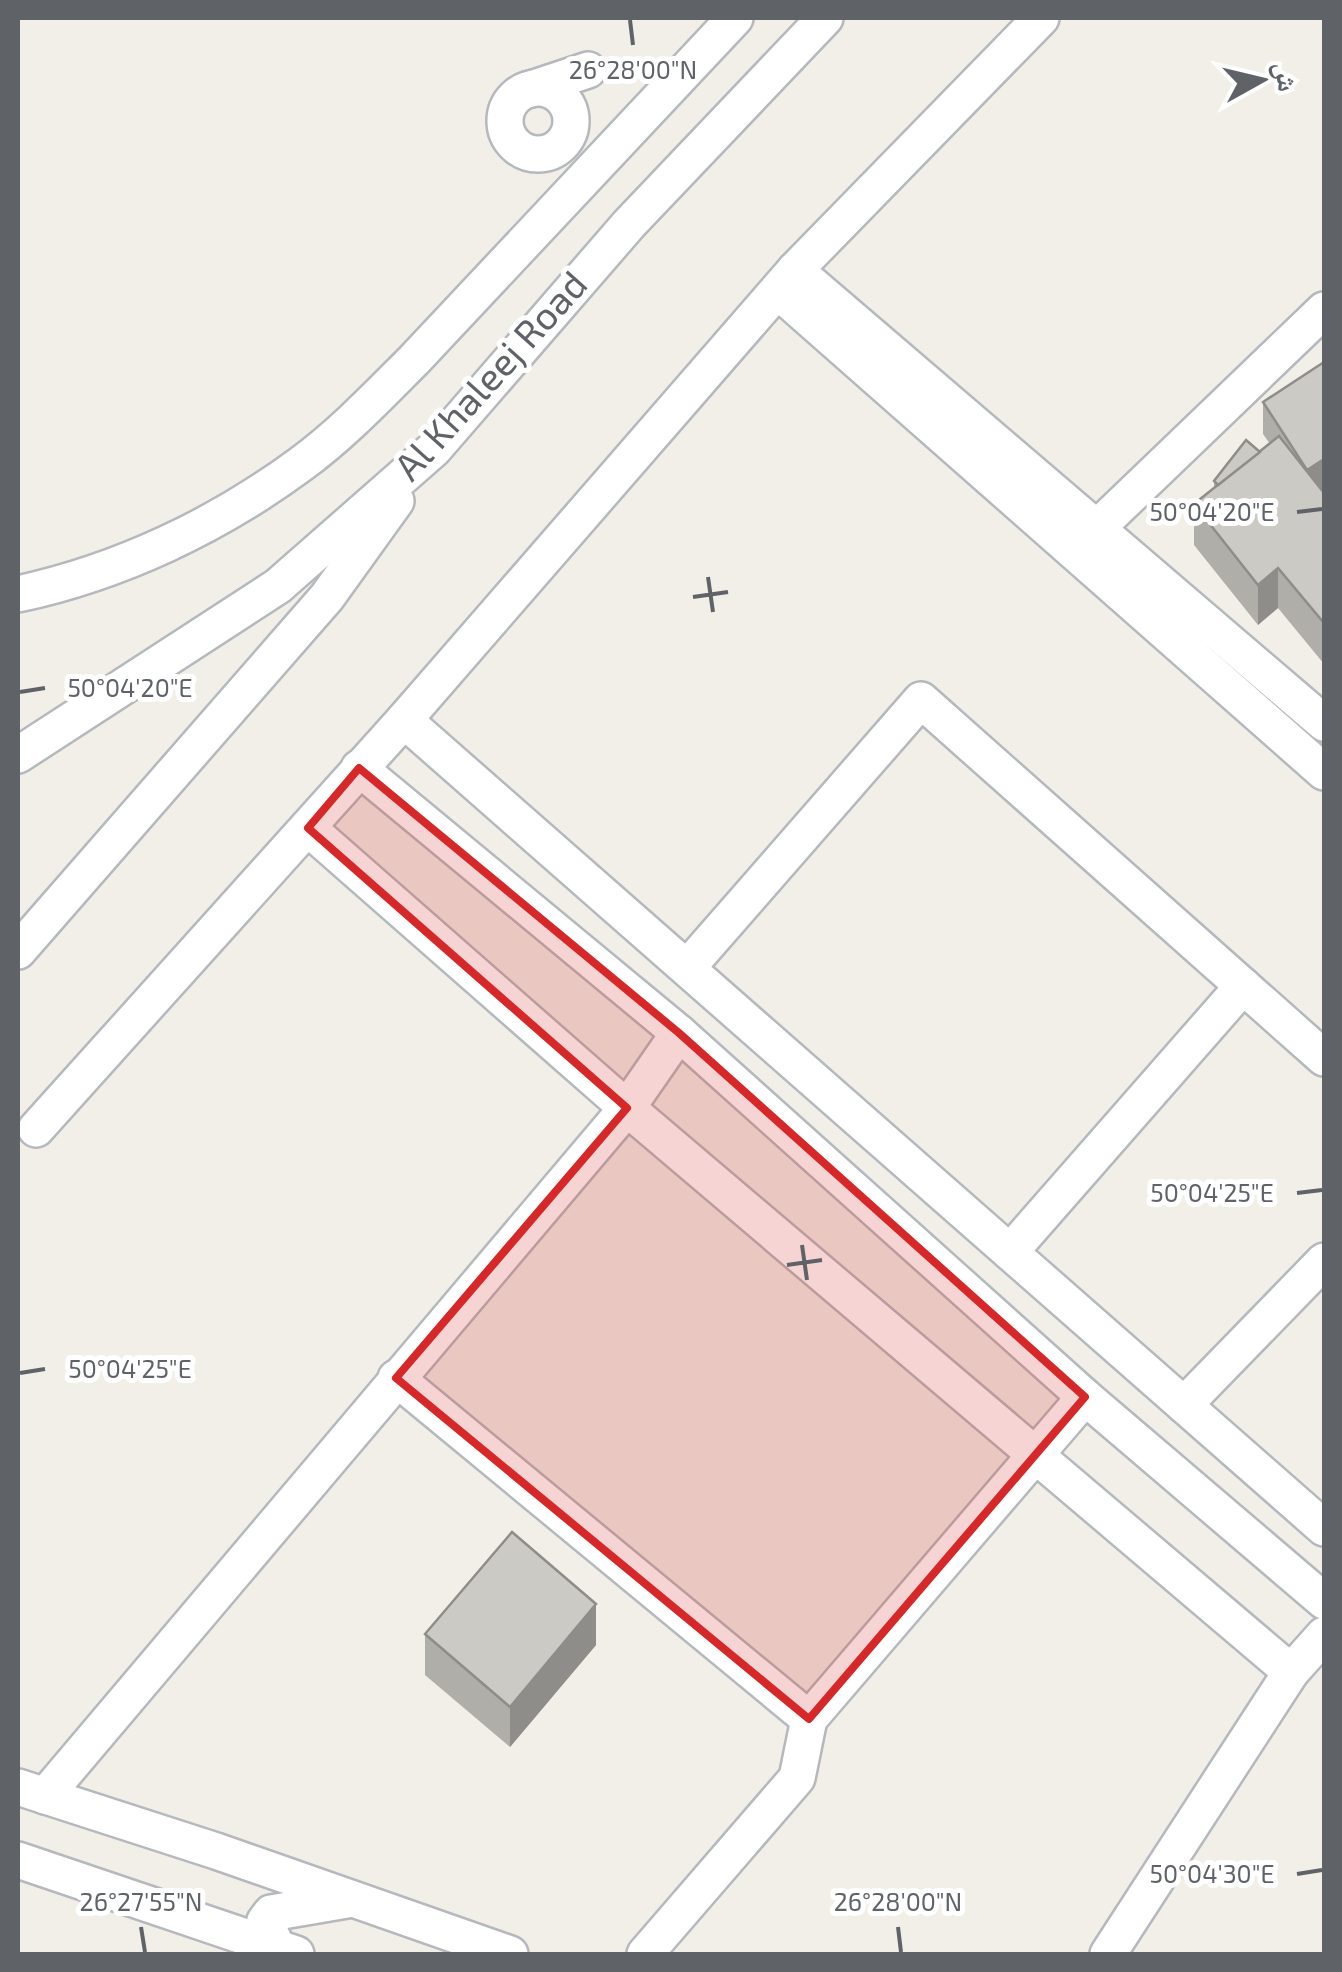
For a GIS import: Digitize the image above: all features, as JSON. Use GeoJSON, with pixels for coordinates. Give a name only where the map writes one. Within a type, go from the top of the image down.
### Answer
{"type":"FeatureCollection","features":[{"type":"Feature","properties":{"kind":"street"},"geometry":{"type":"LineString","coordinates":[[18,594],[125,563],[194,530],[302,463],[362,413],[414,360],[735,18]]}},
{"type":"Feature","properties":{"kind":"street","name":"Al Khaleej Road"},"geometry":{"type":"LineString","coordinates":[[18,755],[278,586],[434,448],[629,224],[825,18]]}},
{"type":"Feature","properties":{"kind":"street"},"geometry":{"type":"LineString","coordinates":[[36,1129],[404,720],[786,281],[1040,18]]}},
{"type":"Feature","properties":{"kind":"street"},"geometry":{"type":"LineString","coordinates":[[786,281],[1098,528],[1324,723]]}},
{"type":"Feature","properties":{"kind":"street"},"geometry":{"type":"LineString","coordinates":[[786,281],[1324,772]]}},
{"type":"Feature","properties":{"kind":"street"},"geometry":{"type":"LineString","coordinates":[[1098,528],[1324,310]]}},
{"type":"Feature","properties":{"kind":"street"},"geometry":{"type":"LineString","coordinates":[[18,952],[326,596],[434,448]]}},
{"type":"Feature","properties":{"kind":"street"},"geometry":{"type":"LineString","coordinates":[[686,968],[920,700],[1324,1058]]}},
{"type":"Feature","properties":{"kind":"street"},"geometry":{"type":"LineString","coordinates":[[404,720],[1324,1528]]}},
{"type":"Feature","properties":{"kind":"street"},"geometry":{"type":"LineString","coordinates":[[360,768],[679,1033],[1085,1397],[1324,1601]]}},
{"type":"Feature","properties":{"kind":"street"},"geometry":{"type":"LineString","coordinates":[[308,828],[627,1108],[1291,1672]]}},
{"type":"Feature","properties":{"kind":"street"},"geometry":{"type":"LineString","coordinates":[[1010,1252],[1243,986]]}},
{"type":"Feature","properties":{"kind":"street"},"geometry":{"type":"LineString","coordinates":[[510,1954],[216,1851],[31,1792],[396,1378],[627,1108],[679,1033]]}},
{"type":"Feature","properties":{"kind":"street"},"geometry":{"type":"LineString","coordinates":[[1184,1406],[1324,1262]]}},
{"type":"Feature","properties":{"kind":"street"},"geometry":{"type":"LineString","coordinates":[[396,1378],[810,1719]]}},
{"type":"Feature","properties":{"kind":"street"},"geometry":{"type":"LineString","coordinates":[[645,1954],[797,1778],[810,1719],[1085,1397]]}},
{"type":"Feature","properties":{"kind":"street"},"geometry":{"type":"LineString","coordinates":[[1108,1954],[1291,1672],[1324,1635]]}},
{"type":"Feature","properties":{"kind":"street"},"geometry":{"type":"LineString","coordinates":[[18,1860],[286,1951]]}},
{"type":"Feature","properties":{"kind":"street"},"geometry":{"type":"LineString","coordinates":[[286,1951],[265,1922],[271,1913],[353,1899]]}},
{"type":"Feature","properties":{"kind":"highlighted area"},"geometry":{"type":"Polygon","coordinates":[[[359,768],[679,1033],[1085,1397],[809,1719],[396,1378],[627,1108],[308,828],[359,768]]]}},
{"type":"Feature","properties":{"kind":"building"},"geometry":{"type":"Polygon","coordinates":[[[1324,362],[1324,459],[1307,470],[1263,402],[1324,362]]]}},
{"type":"Feature","properties":{"kind":"building"},"geometry":{"type":"Polygon","coordinates":[[[1279,436],[1324,493],[1324,623],[1278,568],[1258,585],[1194,504],[1279,436]]]}},
{"type":"Feature","properties":{"kind":"building"},"geometry":{"type":"Polygon","coordinates":[[[1246,440],[1260,452],[1218,485],[1214,481],[1246,440]]]}},
{"type":"Feature","properties":{"kind":"building"},"geometry":{"type":"Polygon","coordinates":[[[512,1532],[596,1604],[510,1707],[425,1634],[512,1532]]]}}]}
